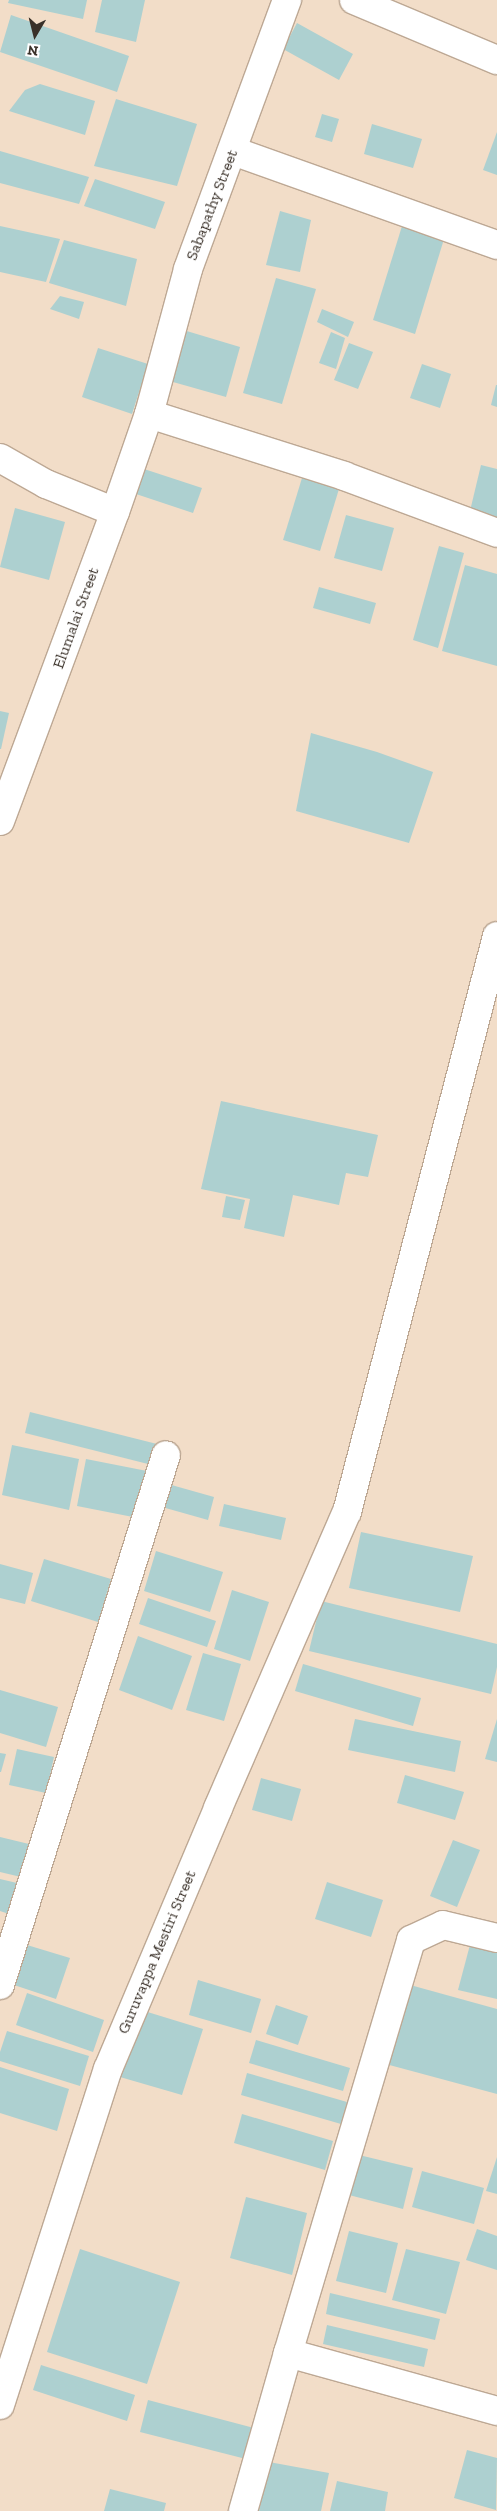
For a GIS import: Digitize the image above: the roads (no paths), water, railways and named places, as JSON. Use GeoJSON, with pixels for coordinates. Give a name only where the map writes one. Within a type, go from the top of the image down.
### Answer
{"type":"FeatureCollection","features":[{"type":"Feature","properties":{"kind":"street","name":"Sabapathy Street"},"geometry":{"type":"LineString","coordinates":[[149,414],[188,269],[287,0]]}},
{"type":"Feature","properties":{"kind":"street"},"geometry":{"type":"LineString","coordinates":[[354,0],[497,60]]}},
{"type":"Feature","properties":{"kind":"street"},"geometry":{"type":"LineString","coordinates":[[233,151],[497,245]]}},
{"type":"Feature","properties":{"kind":"street"},"geometry":{"type":"LineString","coordinates":[[149,414],[344,476],[497,533]]}},
{"type":"Feature","properties":{"kind":"street","name":"Elumalai Street"},"geometry":{"type":"LineString","coordinates":[[0,821],[115,512],[149,414]]}},
{"type":"Feature","properties":{"kind":"street"},"geometry":{"type":"LineString","coordinates":[[0,458],[46,484],[115,512]]}},
{"type":"Feature","properties":{"kind":"street","name":"Guruvappa Mestiri Street"},"geometry":{"type":"LineString","coordinates":[[0,2405],[108,2069],[218,1808],[347,1512],[497,936]]}},
{"type":"Feature","properties":{"kind":"street"},"geometry":{"type":"LineString","coordinates":[[0,1985],[166,1455]]}},
{"type":"Feature","properties":{"kind":"street"},"geometry":{"type":"LineString","coordinates":[[243,2511],[411,1940],[443,1925],[497,1938]]}},
{"type":"Feature","properties":{"kind":"street"},"geometry":{"type":"LineString","coordinates":[[288,2353],[497,2411]]}}]}
